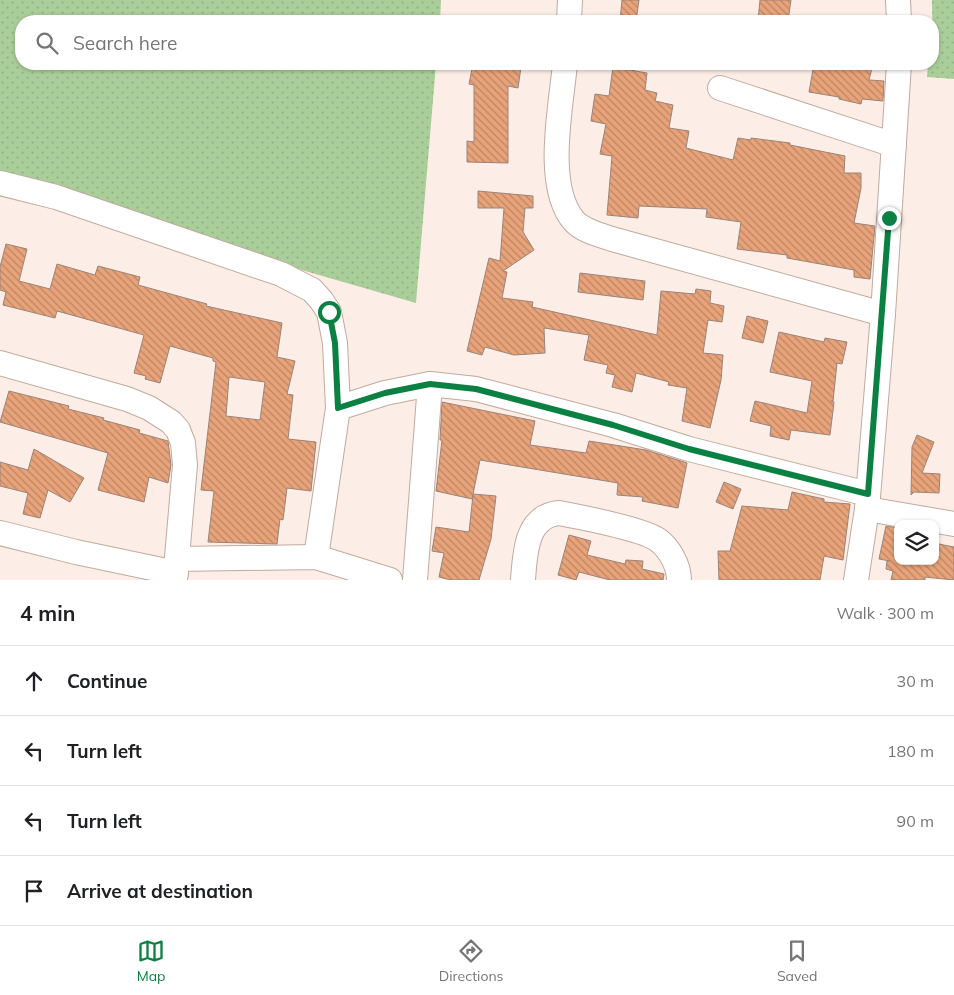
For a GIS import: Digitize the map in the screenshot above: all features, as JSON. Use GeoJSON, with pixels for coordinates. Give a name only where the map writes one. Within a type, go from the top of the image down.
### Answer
{"type":"FeatureCollection","features":[{"type":"Feature","properties":{"kind":"street"},"geometry":{"type":"LineString","coordinates":[[569,15],[570,0]]}},
{"type":"Feature","properties":{"kind":"street"},"geometry":{"type":"LineString","coordinates":[[898,0],[899,15]]}},
{"type":"Feature","properties":{"kind":"street"},"geometry":{"type":"LineString","coordinates":[[565,70],[557,162],[562,198],[575,222],[587,230],[612,239],[883,314]]}},
{"type":"Feature","properties":{"kind":"street"},"geometry":{"type":"LineString","coordinates":[[856,580],[868,501],[883,314],[899,70]]}},
{"type":"Feature","properties":{"kind":"street"},"geometry":{"type":"LineString","coordinates":[[720,88],[894,145]]}},
{"type":"Feature","properties":{"kind":"street"},"geometry":{"type":"LineString","coordinates":[[0,183],[56,197],[296,280],[312,290],[329,312],[335,343],[338,408],[316,557]]}},
{"type":"Feature","properties":{"kind":"street"},"geometry":{"type":"LineString","coordinates":[[0,362],[126,399],[150,408],[171,422],[178,430],[185,465],[176,571]]}},
{"type":"Feature","properties":{"kind":"street"},"geometry":{"type":"LineString","coordinates":[[338,408],[385,393],[430,384],[476,389],[613,425],[868,501],[954,524]]}},
{"type":"Feature","properties":{"kind":"street"},"geometry":{"type":"LineString","coordinates":[[416,580],[430,384]]}},
{"type":"Feature","properties":{"kind":"street"},"geometry":{"type":"LineString","coordinates":[[523,580],[530,534],[540,520],[552,513],[560,512],[616,526],[656,539],[673,558],[679,580]]}},
{"type":"Feature","properties":{"kind":"street"},"geometry":{"type":"LineString","coordinates":[[0,533],[76,552],[176,571],[201,560],[316,557],[390,580]]}},
{"type":"Feature","properties":{"kind":"green space"},"geometry":{"type":"Polygon","coordinates":[[[0,0],[441,0],[440,15],[15,15],[15,70],[435,70],[416,303],[0,183],[0,0]]]}},
{"type":"Feature","properties":{"kind":"green space"},"geometry":{"type":"Polygon","coordinates":[[[932,0],[954,0],[954,79],[927,77],[928,70],[939,70],[939,15],[932,15],[932,0]]]}},
{"type":"Feature","properties":{"kind":"building"},"geometry":{"type":"Polygon","coordinates":[[[622,0],[639,0],[637,15],[621,15],[622,0]]]}},
{"type":"Feature","properties":{"kind":"building"},"geometry":{"type":"Polygon","coordinates":[[[760,0],[791,0],[789,15],[759,15],[760,0]]]}},
{"type":"Feature","properties":{"kind":"building"},"geometry":{"type":"Polygon","coordinates":[[[472,70],[521,70],[518,88],[508,86],[508,163],[467,162],[467,141],[474,142],[474,85],[469,84],[472,70]]]}},
{"type":"Feature","properties":{"kind":"building"},"geometry":{"type":"Polygon","coordinates":[[[613,70],[630,70],[647,73],[645,90],[657,93],[655,101],[673,105],[669,128],[689,131],[686,148],[733,160],[738,138],[751,140],[751,138],[790,143],[790,145],[845,156],[844,173],[861,173],[861,188],[854,223],[875,226],[870,279],[854,277],[854,270],[787,258],[787,255],[737,249],[741,222],[706,217],[707,209],[639,206],[638,218],[607,215],[612,156],[600,154],[606,124],[591,121],[595,94],[609,96],[613,70]]]}},
{"type":"Feature","properties":{"kind":"building"},"geometry":{"type":"Polygon","coordinates":[[[813,70],[872,70],[869,80],[884,81],[883,101],[862,99],[861,104],[839,99],[839,97],[809,92],[813,70]]]}},
{"type":"Feature","properties":{"kind":"building"},"geometry":{"type":"Polygon","coordinates":[[[478,191],[533,196],[533,208],[525,208],[523,232],[534,250],[503,271],[507,272],[502,298],[533,302],[532,307],[657,335],[661,291],[695,294],[696,289],[711,291],[710,303],[724,306],[722,322],[708,320],[703,353],[723,355],[721,380],[710,428],[682,421],[687,388],[668,385],[669,382],[636,373],[632,392],[612,387],[615,375],[606,373],[608,365],[584,360],[589,335],[544,328],[545,353],[514,355],[485,347],[482,355],[467,351],[489,258],[500,261],[504,208],[478,208],[478,191]]]}},
{"type":"Feature","properties":{"kind":"building"},"geometry":{"type":"Polygon","coordinates":[[[6,244],[27,249],[19,281],[50,289],[57,264],[95,275],[98,266],[140,277],[138,285],[207,304],[206,306],[282,323],[277,357],[295,361],[287,394],[293,395],[288,439],[316,442],[311,491],[287,488],[283,520],[280,519],[277,544],[208,542],[214,491],[201,490],[216,362],[213,361],[213,358],[170,346],[160,383],[145,379],[146,376],[134,373],[144,335],[57,311],[55,318],[3,305],[6,292],[0,290],[0,267],[6,244]],[[229,377],[226,416],[260,420],[265,382],[229,377]]]}},
{"type":"Feature","properties":{"kind":"building"},"geometry":{"type":"Polygon","coordinates":[[[580,273],[645,281],[643,300],[578,292],[580,273]]]}},
{"type":"Feature","properties":{"kind":"building"},"geometry":{"type":"Polygon","coordinates":[[[747,316],[768,321],[763,343],[742,338],[747,316]]]}},
{"type":"Feature","properties":{"kind":"building"},"geometry":{"type":"Polygon","coordinates":[[[779,332],[824,342],[825,338],[847,342],[842,364],[837,363],[833,401],[831,401],[834,402],[830,435],[791,430],[789,440],[770,436],[771,426],[750,421],[755,401],[807,413],[812,381],[770,372],[779,332]]]}},
{"type":"Feature","properties":{"kind":"building"},"geometry":{"type":"Polygon","coordinates":[[[9,391],[69,406],[68,409],[104,418],[103,420],[140,430],[139,433],[168,441],[171,465],[168,483],[149,477],[144,502],[98,490],[108,453],[0,422],[9,391]]]}},
{"type":"Feature","properties":{"kind":"building"},"geometry":{"type":"Polygon","coordinates":[[[442,402],[535,421],[530,445],[586,453],[589,441],[646,450],[687,463],[678,508],[642,501],[643,497],[617,495],[618,483],[480,460],[473,494],[496,496],[491,539],[479,580],[451,580],[439,577],[444,553],[432,551],[436,527],[469,532],[473,495],[472,499],[436,491],[442,440],[440,440],[442,402]]]}},
{"type":"Feature","properties":{"kind":"building"},"geometry":{"type":"Polygon","coordinates":[[[917,435],[934,442],[922,473],[940,474],[939,493],[914,492],[911,495],[912,447],[917,435]]]}},
{"type":"Feature","properties":{"kind":"building"},"geometry":{"type":"Polygon","coordinates":[[[34,449],[84,478],[70,502],[48,490],[40,518],[23,514],[28,493],[0,486],[0,462],[28,470],[34,449]]]}},
{"type":"Feature","properties":{"kind":"building"},"geometry":{"type":"Polygon","coordinates":[[[724,482],[741,489],[733,509],[716,502],[724,482]]]}},
{"type":"Feature","properties":{"kind":"building"},"geometry":{"type":"Polygon","coordinates":[[[792,492],[824,499],[824,502],[850,504],[843,560],[824,556],[820,580],[719,580],[718,551],[730,551],[742,506],[788,510],[792,492]]]}},
{"type":"Feature","properties":{"kind":"building"},"geometry":{"type":"Polygon","coordinates":[[[886,526],[894,527],[894,565],[939,565],[939,544],[954,547],[954,580],[925,577],[925,580],[891,580],[893,571],[886,569],[887,561],[890,561],[879,559],[886,526]]]}},
{"type":"Feature","properties":{"kind":"building"},"geometry":{"type":"Polygon","coordinates":[[[569,535],[591,541],[587,555],[625,564],[626,560],[643,561],[642,569],[664,574],[663,580],[610,580],[579,572],[576,580],[558,575],[569,535]]]}},
{"type":"Feature","properties":{"kind":"route"},"geometry":{"type":"LineString","coordinates":[[329,312],[335,343],[338,408],[385,393],[430,384],[476,389],[613,425],[689,449],[868,494],[889,218]]}}]}
